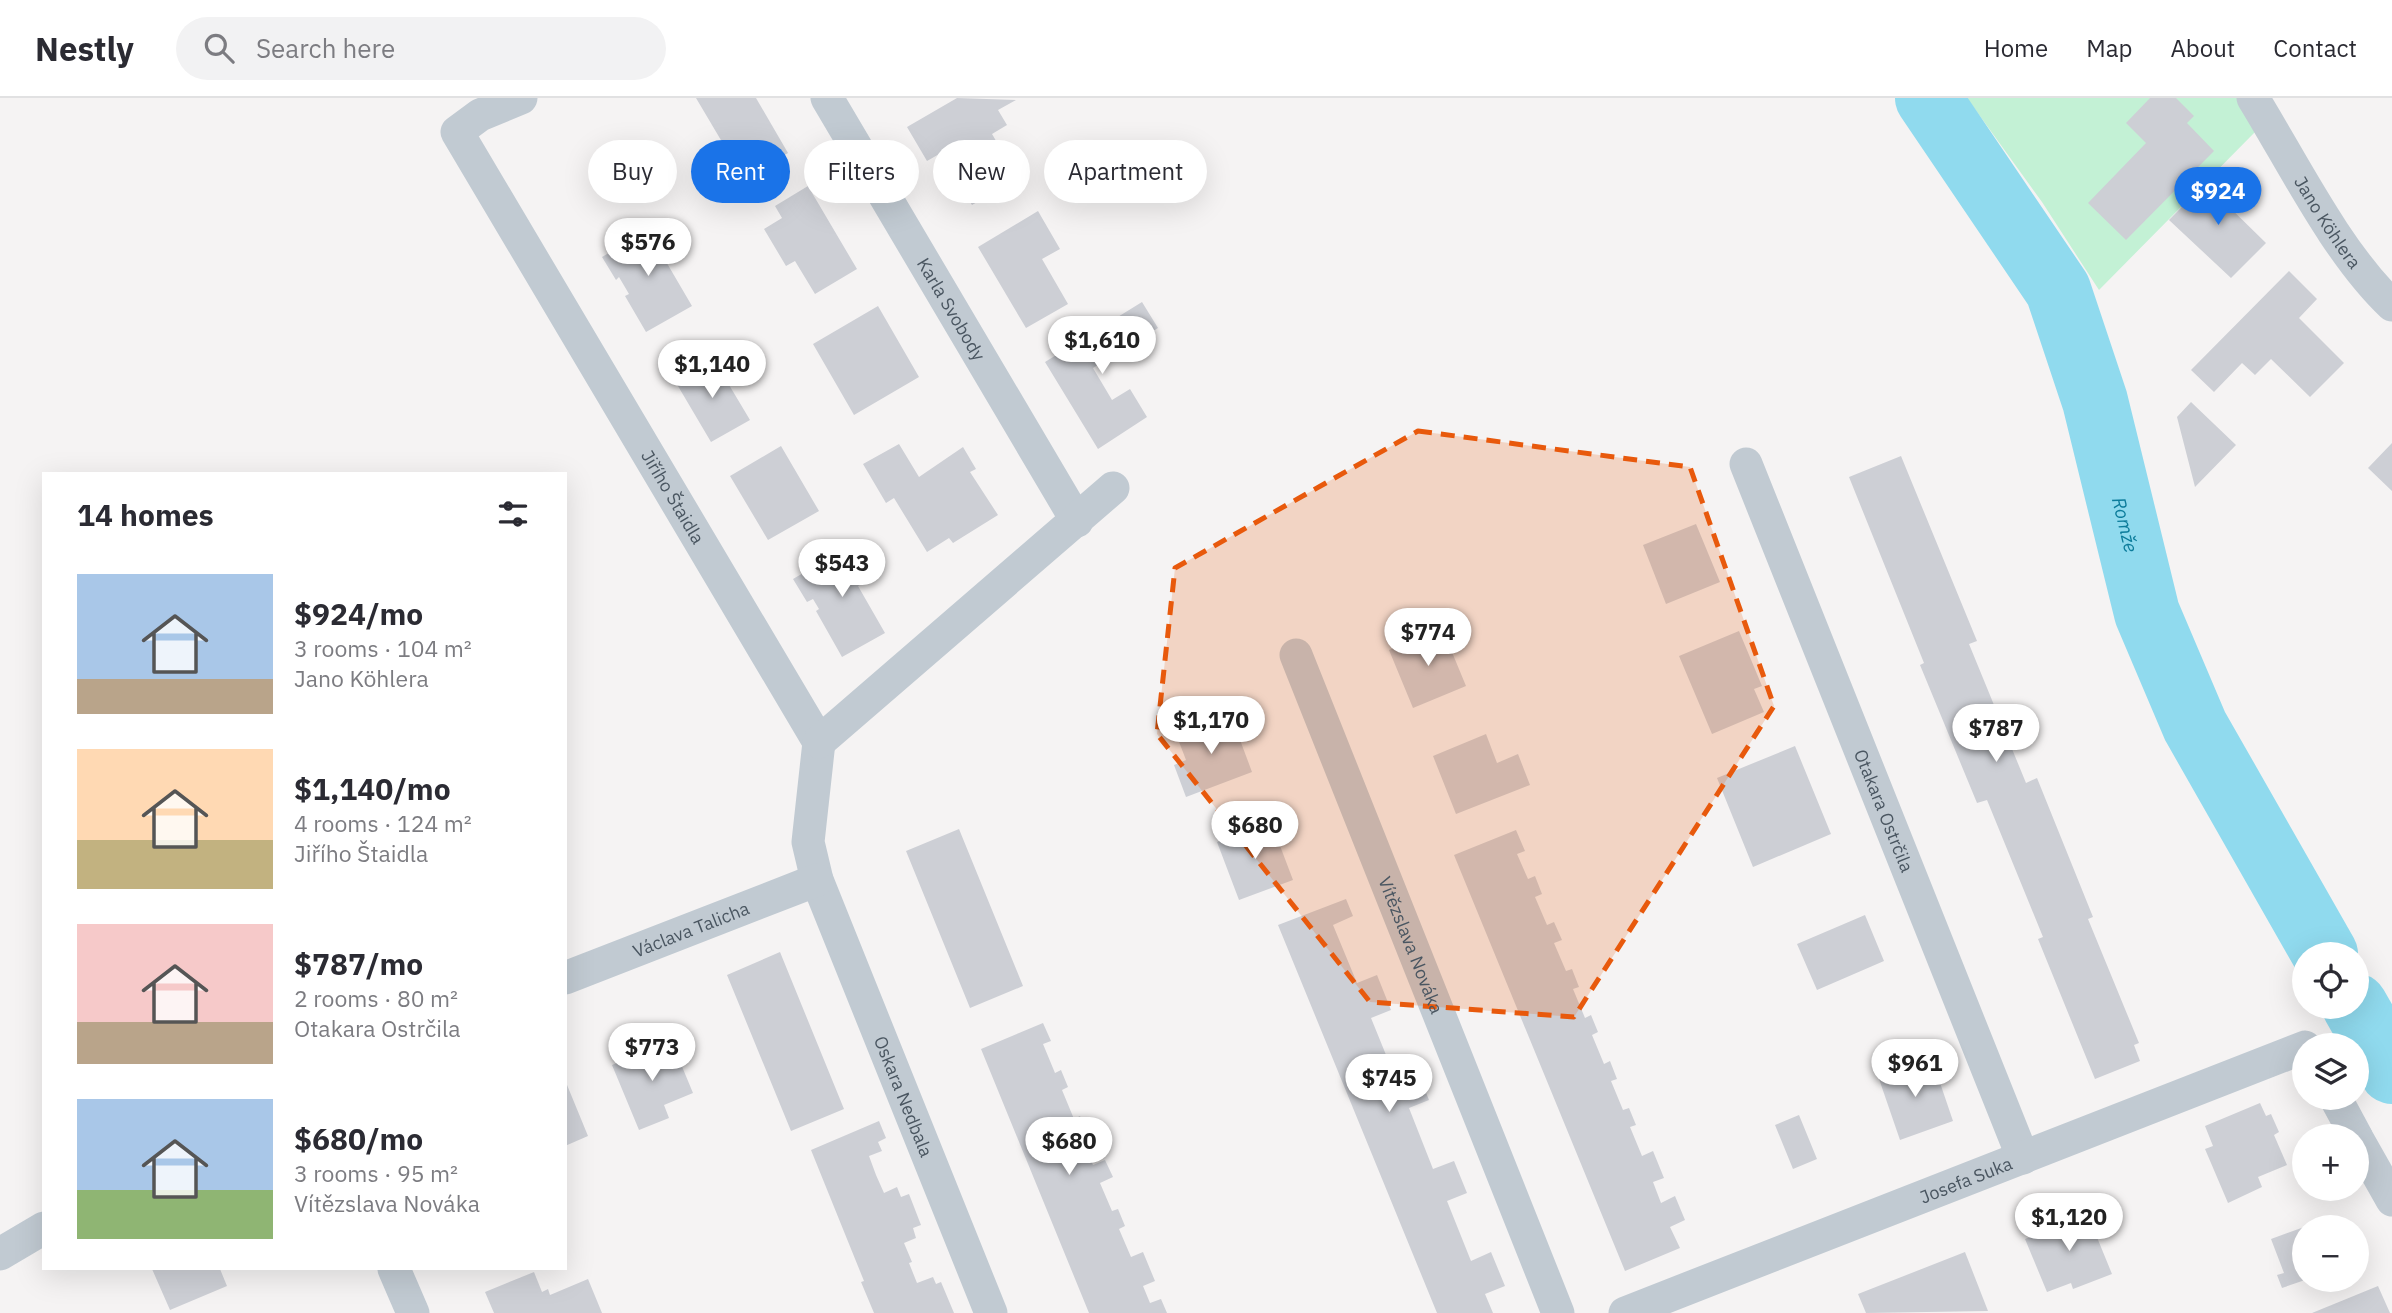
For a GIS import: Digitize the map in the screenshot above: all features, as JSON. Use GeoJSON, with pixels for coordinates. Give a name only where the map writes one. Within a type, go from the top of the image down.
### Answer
{"type":"FeatureCollection","features":[{"type":"Feature","properties":{"kind":"street","name":"Jiřího Štaidla"},"geometry":{"type":"LineString","coordinates":[[521,98],[480,115],[457,132],[820,742]]}},
{"type":"Feature","properties":{"kind":"street","name":"Karla Svobody"},"geometry":{"type":"LineString","coordinates":[[827,98],[1077,521]]}},
{"type":"Feature","properties":{"kind":"street","name":"Jano Köhlera"},"geometry":{"type":"LineString","coordinates":[[2253,98],[2333,228],[2377,291],[2392,305]]}},
{"type":"Feature","properties":{"kind":"street","name":"Otakara Ostrčila"},"geometry":{"type":"LineString","coordinates":[[1746,464],[2023,1158]]}},
{"type":"Feature","properties":{"kind":"street"},"geometry":{"type":"LineString","coordinates":[[817,880],[808,842],[820,742],[1113,488]]}},
{"type":"Feature","properties":{"kind":"street","name":"Vítězslava Nováka"},"geometry":{"type":"LineString","coordinates":[[1296,655],[1558,1313]]}},
{"type":"Feature","properties":{"kind":"street","name":"Václava Talicha"},"geometry":{"type":"LineString","coordinates":[[567,977],[817,880]]}},
{"type":"Feature","properties":{"kind":"street","name":"Oskara Nedbala"},"geometry":{"type":"LineString","coordinates":[[817,880],[991,1313]]}},
{"type":"Feature","properties":{"kind":"street","name":"Josefa Suka"},"geometry":{"type":"LineString","coordinates":[[1625,1313],[2292,1052]]}},
{"type":"Feature","properties":{"kind":"street"},"geometry":{"type":"LineString","coordinates":[[2369,1159],[2392,1200]]}},
{"type":"Feature","properties":{"kind":"street"},"geometry":{"type":"LineString","coordinates":[[0,1254],[42,1229]]}},
{"type":"Feature","properties":{"kind":"street"},"geometry":{"type":"LineString","coordinates":[[394,1270],[413,1313]]}},
{"type":"Feature","properties":{"kind":"highlighted area"},"geometry":{"type":"Polygon","coordinates":[[[1418,431],[1690,467],[1774,706],[1574,1017],[1370,1002],[1157,734],[1175,568],[1418,431]]]}},
{"type":"Feature","properties":{"kind":"green space"},"geometry":{"type":"Polygon","coordinates":[[[1967,98],[2237,98],[2256,131],[2099,290],[2042,202],[1967,98]]]}},
{"type":"Feature","properties":{"kind":"building"},"geometry":{"type":"Polygon","coordinates":[[[696,98],[756,98],[780,140],[721,140],[696,98]]]}},
{"type":"Feature","properties":{"kind":"building"},"geometry":{"type":"Polygon","coordinates":[[[957,98],[1016,100],[998,110],[1007,125],[992,134],[996,140],[933,140],[933,158],[927,161],[919,147],[919,140],[915,140],[907,127],[957,98]]]}},
{"type":"Feature","properties":{"kind":"building"},"geometry":{"type":"Polygon","coordinates":[[[2150,98],[2176,98],[2194,116],[2187,123],[2214,151],[2126,240],[2088,203],[2146,143],[2126,123],[2150,98]]]}},
{"type":"Feature","properties":{"kind":"building"},"geometry":{"type":"Polygon","coordinates":[[[2220,168],[2234,182],[2219,197],[2266,243],[2231,278],[2169,220],[2220,168]]]}},
{"type":"Feature","properties":{"kind":"building"},"geometry":{"type":"Polygon","coordinates":[[[804,188],[804,203],[818,203],[857,269],[815,294],[795,261],[786,266],[764,229],[782,218],[775,206],[790,203],[790,197],[804,188]]]}},
{"type":"Feature","properties":{"kind":"building"},"geometry":{"type":"Polygon","coordinates":[[[1038,211],[1060,249],[1042,259],[1068,304],[1026,328],[978,247],[1038,211]]]}},
{"type":"Feature","properties":{"kind":"building"},"geometry":{"type":"Polygon","coordinates":[[[659,224],[672,246],[661,253],[692,306],[646,332],[625,296],[629,294],[619,277],[616,280],[602,257],[659,224]]]}},
{"type":"Feature","properties":{"kind":"building"},"geometry":{"type":"Polygon","coordinates":[[[2289,271],[2317,299],[2299,318],[2344,363],[2310,397],[2271,359],[2255,375],[2242,363],[2214,392],[2191,370],[2289,271]]]}},
{"type":"Feature","properties":{"kind":"building"},"geometry":{"type":"Polygon","coordinates":[[[1142,302],[1158,328],[1093,368],[1112,400],[1130,389],[1147,417],[1098,449],[1045,362],[1142,302]]]}},
{"type":"Feature","properties":{"kind":"building"},"geometry":{"type":"Polygon","coordinates":[[[878,306],[919,377],[854,415],[813,344],[878,306]]]}},
{"type":"Feature","properties":{"kind":"building"},"geometry":{"type":"Polygon","coordinates":[[[713,358],[750,420],[711,442],[675,381],[713,358]]]}},
{"type":"Feature","properties":{"kind":"building"},"geometry":{"type":"Polygon","coordinates":[[[2191,402],[2236,445],[2195,487],[2177,417],[2191,402]]]}},
{"type":"Feature","properties":{"kind":"building"},"geometry":{"type":"Polygon","coordinates":[[[2392,443],[2392,491],[2368,468],[2392,443]]]}},
{"type":"Feature","properties":{"kind":"building"},"geometry":{"type":"Polygon","coordinates":[[[899,444],[919,477],[963,447],[976,469],[970,472],[998,515],[953,543],[949,538],[927,552],[894,498],[886,503],[863,464],[899,444]]]}},
{"type":"Feature","properties":{"kind":"building"},"geometry":{"type":"Polygon","coordinates":[[[781,446],[819,511],[768,540],[730,476],[781,446]]]}},
{"type":"Feature","properties":{"kind":"building"},"geometry":{"type":"Polygon","coordinates":[[[1901,456],[1977,641],[1969,644],[2026,783],[2037,778],[2093,917],[2088,919],[2139,1043],[2134,1045],[2140,1061],[2095,1079],[2038,939],[2043,937],[1987,800],[1977,803],[1920,665],[1924,663],[1849,477],[1901,456]]]}},
{"type":"Feature","properties":{"kind":"building"},"geometry":{"type":"Polygon","coordinates":[[[1696,524],[1720,582],[1666,604],[1643,545],[1696,524]]]}},
{"type":"Feature","properties":{"kind":"building"},"geometry":{"type":"Polygon","coordinates":[[[855,543],[875,577],[858,586],[885,633],[842,657],[816,611],[819,609],[813,599],[807,602],[793,579],[855,543]]]}},
{"type":"Feature","properties":{"kind":"building"},"geometry":{"type":"Polygon","coordinates":[[[1442,628],[1466,686],[1413,708],[1389,650],[1442,628]]]}},
{"type":"Feature","properties":{"kind":"building"},"geometry":{"type":"Polygon","coordinates":[[[1739,631],[1762,686],[1754,689],[1764,712],[1712,734],[1679,656],[1739,631]]]}},
{"type":"Feature","properties":{"kind":"building"},"geometry":{"type":"Polygon","coordinates":[[[1230,713],[1252,772],[1186,797],[1174,765],[1186,760],[1176,734],[1230,713]]]}},
{"type":"Feature","properties":{"kind":"building"},"geometry":{"type":"Polygon","coordinates":[[[1486,734],[1497,763],[1518,754],[1530,785],[1456,814],[1433,756],[1486,734]]]}},
{"type":"Feature","properties":{"kind":"building"},"geometry":{"type":"Polygon","coordinates":[[[1795,746],[1831,834],[1753,867],[1717,778],[1795,746]]]}},
{"type":"Feature","properties":{"kind":"building"},"geometry":{"type":"Polygon","coordinates":[[[1271,822],[1293,880],[1239,900],[1217,842],[1271,822]]]}},
{"type":"Feature","properties":{"kind":"building"},"geometry":{"type":"Polygon","coordinates":[[[959,829],[1023,986],[970,1008],[906,851],[959,829]]]}},
{"type":"Feature","properties":{"kind":"building"},"geometry":{"type":"Polygon","coordinates":[[[1516,830],[1525,851],[1517,854],[1528,879],[1535,876],[1542,894],[1535,897],[1547,925],[1554,922],[1562,940],[1554,943],[1566,971],[1572,969],[1579,987],[1573,989],[1585,1018],[1591,1015],[1598,1032],[1592,1035],[1604,1064],[1610,1061],[1617,1079],[1611,1081],[1623,1110],[1629,1108],[1636,1125],[1630,1127],[1642,1156],[1653,1151],[1664,1178],[1653,1182],[1661,1203],[1675,1196],[1685,1220],[1670,1227],[1680,1248],[1625,1271],[1454,855],[1516,830]]]}},
{"type":"Feature","properties":{"kind":"building"},"geometry":{"type":"Polygon","coordinates":[[[1346,899],[1353,916],[1333,925],[1357,983],[1377,975],[1391,1010],[1371,1018],[1395,1077],[1416,1068],[1429,1100],[1409,1108],[1433,1169],[1454,1161],[1467,1193],[1447,1201],[1471,1261],[1491,1252],[1505,1286],[1485,1294],[1493,1313],[1437,1313],[1278,925],[1346,899]]]}},
{"type":"Feature","properties":{"kind":"building"},"geometry":{"type":"Polygon","coordinates":[[[1865,915],[1884,961],[1817,990],[1797,944],[1865,915]]]}},
{"type":"Feature","properties":{"kind":"building"},"geometry":{"type":"Polygon","coordinates":[[[780,952],[844,1109],[791,1131],[727,975],[780,952]]]}},
{"type":"Feature","properties":{"kind":"building"},"geometry":{"type":"Polygon","coordinates":[[[1043,1023],[1051,1041],[1043,1044],[1055,1073],[1061,1070],[1068,1087],[1062,1090],[1074,1119],[1080,1116],[1088,1134],[1081,1137],[1093,1165],[1105,1160],[1113,1177],[1100,1183],[1112,1211],[1118,1209],[1125,1226],[1119,1229],[1131,1257],[1143,1252],[1155,1281],[1143,1286],[1150,1303],[1161,1299],[1167,1313],[1089,1313],[981,1049],[1043,1023]]]}},
{"type":"Feature","properties":{"kind":"building"},"geometry":{"type":"Polygon","coordinates":[[[671,1040],[693,1093],[664,1105],[669,1118],[639,1130],[612,1065],[671,1040]]]}},
{"type":"Feature","properties":{"kind":"building"},"geometry":{"type":"Polygon","coordinates":[[[1924,1059],[1929,1070],[1935,1068],[1953,1121],[1900,1140],[1878,1076],[1924,1059]]]}},
{"type":"Feature","properties":{"kind":"building"},"geometry":{"type":"Polygon","coordinates":[[[567,1085],[588,1136],[567,1145],[567,1085]]]}},
{"type":"Feature","properties":{"kind":"building"},"geometry":{"type":"Polygon","coordinates":[[[2260,1103],[2266,1116],[2271,1114],[2279,1132],[2274,1135],[2287,1165],[2258,1177],[2262,1187],[2228,1203],[2205,1149],[2213,1146],[2205,1126],[2260,1103]]]}},
{"type":"Feature","properties":{"kind":"building"},"geometry":{"type":"Polygon","coordinates":[[[1799,1115],[1817,1159],[1793,1169],[1775,1125],[1799,1115]]]}},
{"type":"Feature","properties":{"kind":"building"},"geometry":{"type":"Polygon","coordinates":[[[879,1121],[886,1138],[878,1142],[882,1151],[869,1156],[876,1175],[884,1193],[897,1187],[901,1197],[909,1194],[921,1225],[913,1228],[916,1238],[904,1243],[912,1262],[909,1263],[917,1283],[933,1277],[936,1284],[941,1282],[954,1313],[874,1313],[861,1282],[864,1281],[811,1150],[879,1121]]]}},
{"type":"Feature","properties":{"kind":"building"},"geometry":{"type":"Polygon","coordinates":[[[2085,1208],[2112,1274],[2073,1289],[2071,1283],[2047,1292],[2025,1239],[2065,1223],[2063,1217],[2085,1208]]]}},
{"type":"Feature","properties":{"kind":"building"},"geometry":{"type":"Polygon","coordinates":[[[2292,1231],[2292,1285],[2282,1288],[2277,1275],[2284,1273],[2271,1239],[2292,1231]]]}},
{"type":"Feature","properties":{"kind":"building"},"geometry":{"type":"Polygon","coordinates":[[[1965,1252],[1988,1311],[1866,1313],[1858,1294],[1965,1252]]]}},
{"type":"Feature","properties":{"kind":"building"},"geometry":{"type":"Polygon","coordinates":[[[152,1270],[220,1270],[227,1286],[170,1310],[152,1270]]]}},
{"type":"Feature","properties":{"kind":"building"},"geometry":{"type":"Polygon","coordinates":[[[534,1272],[542,1292],[548,1289],[550,1295],[588,1279],[602,1313],[494,1313],[485,1292],[534,1272]]]}},
{"type":"Feature","properties":{"kind":"building"},"geometry":{"type":"Polygon","coordinates":[[[2378,1286],[2390,1313],[2312,1313],[2369,1292],[2378,1286]]]}},
{"type":"Feature","properties":{"kind":"waterway","name":"Romže"},"geometry":{"type":"LineString","coordinates":[[1928,98],[2058,290],[2095,401],[2147,613],[2195,726],[2318,942]]}},
{"type":"Feature","properties":{"kind":"waterway","name":"Romže"},"geometry":{"type":"LineString","coordinates":[[2362,1019],[2392,1071]]}}]}
